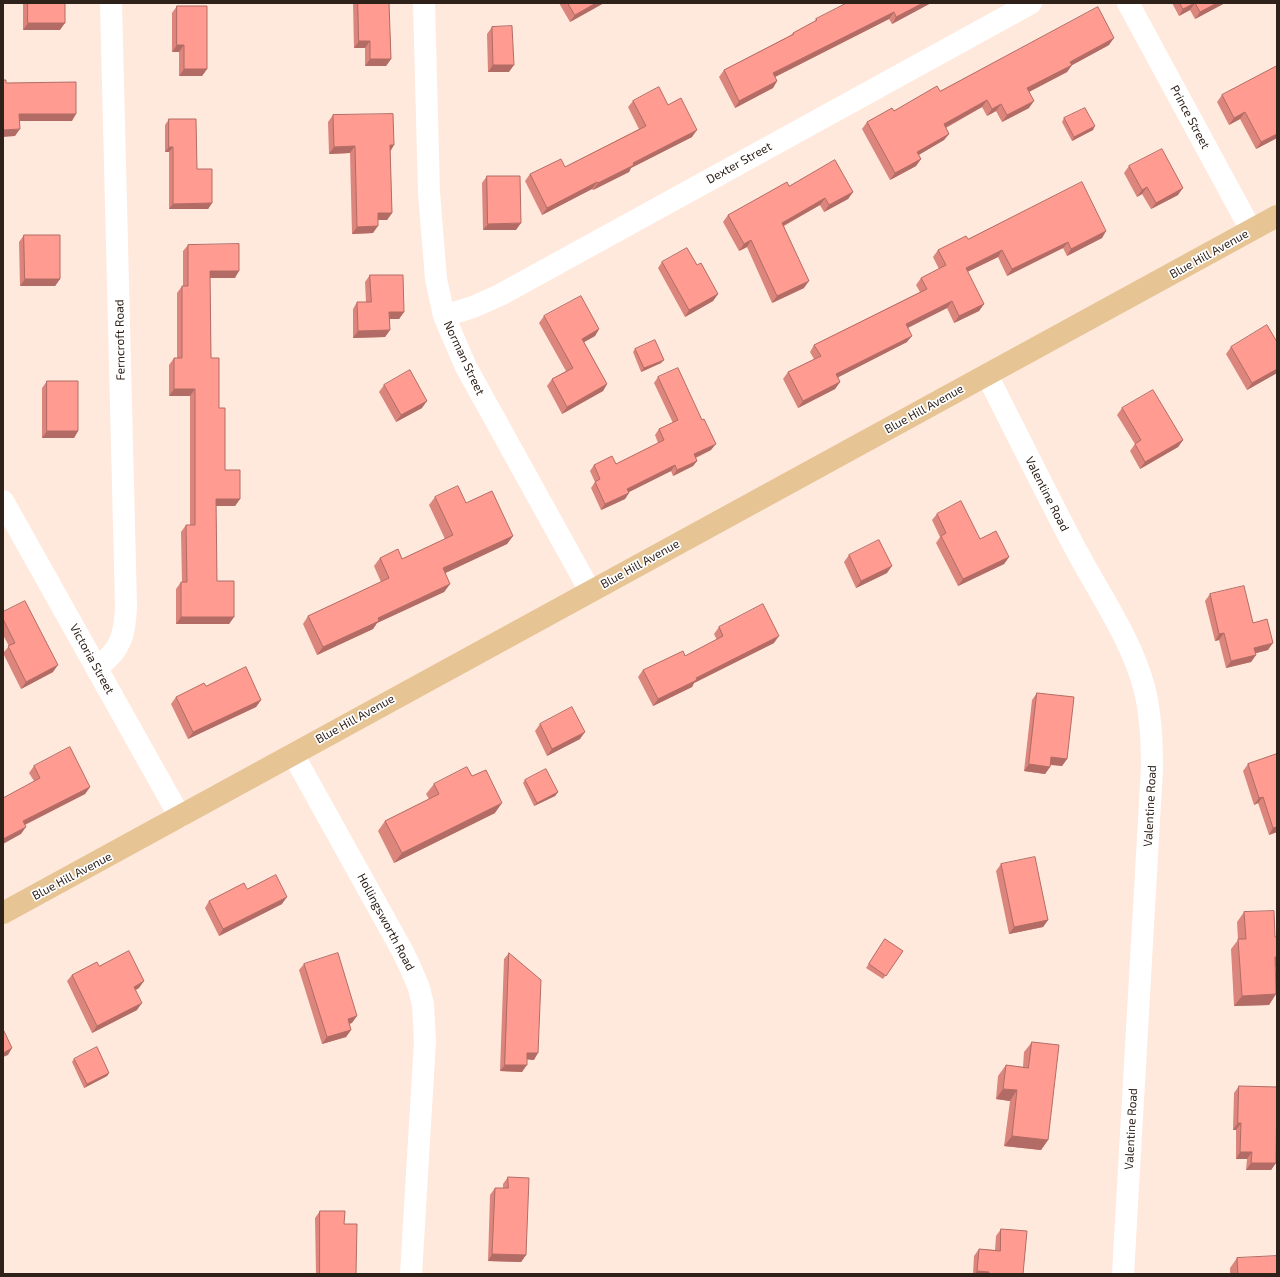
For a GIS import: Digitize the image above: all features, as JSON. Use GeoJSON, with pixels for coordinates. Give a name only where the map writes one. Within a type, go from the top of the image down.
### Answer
{"type":"FeatureCollection","features":[{"type":"Feature","properties":{"kind":"highway","name":"Blue Hill Avenue"},"geometry":{"type":"LineString","coordinates":[[3,913],[590,590],[1277,216]]}},
{"type":"Feature","properties":{"kind":"street","name":"Ferncroft Road"},"geometry":{"type":"LineString","coordinates":[[97,666],[107,660],[114,653],[119,643],[125,625],[126,606],[111,3]]}},
{"type":"Feature","properties":{"kind":"street","name":"Norman Street"},"geometry":{"type":"LineString","coordinates":[[424,3],[429,193],[436,279],[444,316],[466,367],[590,590]]}},
{"type":"Feature","properties":{"kind":"street","name":"Dexter Street"},"geometry":{"type":"LineString","coordinates":[[444,316],[473,307],[500,295],[1031,3]]}},
{"type":"Feature","properties":{"kind":"street","name":"Prince Street"},"geometry":{"type":"LineString","coordinates":[[1128,3],[1252,230]]}},
{"type":"Feature","properties":{"kind":"street","name":"Valentine Road"},"geometry":{"type":"LineString","coordinates":[[987,375],[1079,555],[1126,640],[1144,686],[1150,712],[1152,768],[1123,1274]]}},
{"type":"Feature","properties":{"kind":"street","name":"Victoria Street"},"geometry":{"type":"LineString","coordinates":[[3,502],[97,666],[180,816]]}},
{"type":"Feature","properties":{"kind":"street","name":"Hollingsworth Road"},"geometry":{"type":"LineString","coordinates":[[292,754],[403,952],[419,988],[423,1005],[425,1041],[411,1274]]}},
{"type":"Feature","properties":{"kind":"building"},"geometry":{"type":"Polygon","coordinates":[[[28,3],[65,3],[65,23],[28,23],[28,3]]]}},
{"type":"Feature","properties":{"kind":"building"},"geometry":{"type":"Polygon","coordinates":[[[358,3],[389,3],[391,59],[370,59],[370,41],[359,41],[358,3]]]}},
{"type":"Feature","properties":{"kind":"building"},"geometry":{"type":"Polygon","coordinates":[[[568,3],[596,3],[575,15],[568,3]]]}},
{"type":"Feature","properties":{"kind":"building"},"geometry":{"type":"Polygon","coordinates":[[[847,3],[923,3],[896,17],[894,12],[773,73],[777,81],[739,101],[724,70],[794,34],[793,33],[817,20],[816,19],[847,3]]]}},
{"type":"Feature","properties":{"kind":"building"},"geometry":{"type":"Polygon","coordinates":[[[1180,3],[1195,3],[1183,9],[1180,3]]]}},
{"type":"Feature","properties":{"kind":"building"},"geometry":{"type":"Polygon","coordinates":[[[1195,3],[1217,3],[1200,12],[1195,3]]]}},
{"type":"Feature","properties":{"kind":"building"},"geometry":{"type":"Polygon","coordinates":[[[177,6],[207,6],[207,69],[184,69],[184,45],[177,45],[177,6]]]}},
{"type":"Feature","properties":{"kind":"building"},"geometry":{"type":"Polygon","coordinates":[[[1098,7],[1114,38],[1070,62],[1072,65],[1027,88],[1034,101],[1007,115],[1001,104],[992,109],[987,100],[944,124],[949,134],[917,152],[921,159],[895,173],[867,122],[892,108],[894,111],[937,86],[940,91],[1098,7]]]}},
{"type":"Feature","properties":{"kind":"building"},"geometry":{"type":"Polygon","coordinates":[[[512,26],[514,65],[493,65],[492,27],[512,26]]]}},
{"type":"Feature","properties":{"kind":"building"},"geometry":{"type":"Polygon","coordinates":[[[1277,66],[1277,134],[1261,142],[1245,112],[1234,118],[1222,95],[1277,66]]]}},
{"type":"Feature","properties":{"kind":"building"},"geometry":{"type":"Polygon","coordinates":[[[3,80],[6,80],[6,83],[76,82],[76,114],[19,114],[20,129],[3,130],[3,80]]]}},
{"type":"Feature","properties":{"kind":"building"},"geometry":{"type":"Polygon","coordinates":[[[659,87],[668,105],[681,98],[697,130],[633,163],[634,165],[547,208],[530,174],[561,159],[565,167],[646,126],[633,101],[659,87]]]}},
{"type":"Feature","properties":{"kind":"building"},"geometry":{"type":"Polygon","coordinates":[[[1085,108],[1095,126],[1074,137],[1064,118],[1085,108]]]}},
{"type":"Feature","properties":{"kind":"building"},"geometry":{"type":"Polygon","coordinates":[[[393,114],[394,145],[390,145],[392,213],[378,213],[378,226],[357,227],[355,146],[334,147],[333,115],[393,114]]]}},
{"type":"Feature","properties":{"kind":"building"},"geometry":{"type":"Polygon","coordinates":[[[169,119],[196,119],[197,169],[212,169],[212,203],[173,204],[173,147],[169,147],[169,119]]]}},
{"type":"Feature","properties":{"kind":"building"},"geometry":{"type":"Polygon","coordinates":[[[1162,149],[1183,188],[1156,203],[1147,187],[1142,190],[1129,166],[1162,149]]]}},
{"type":"Feature","properties":{"kind":"building"},"geometry":{"type":"Polygon","coordinates":[[[835,160],[853,192],[829,205],[825,198],[782,223],[809,281],[777,296],[751,240],[744,244],[728,215],[787,182],[789,186],[835,160]]]}},
{"type":"Feature","properties":{"kind":"building"},"geometry":{"type":"Polygon","coordinates":[[[487,176],[520,176],[521,223],[488,224],[487,176]]]}},
{"type":"Feature","properties":{"kind":"building"},"geometry":{"type":"Polygon","coordinates":[[[1082,182],[1106,231],[1071,249],[1068,242],[1012,269],[1002,250],[966,268],[984,304],[959,316],[952,301],[906,324],[912,336],[836,374],[840,382],[803,401],[788,372],[821,356],[814,345],[927,289],[921,278],[946,265],[938,250],[966,236],[968,239],[1082,182]]]}},
{"type":"Feature","properties":{"kind":"building"},"geometry":{"type":"Polygon","coordinates":[[[24,235],[60,235],[60,279],[25,279],[24,235]]]}},
{"type":"Feature","properties":{"kind":"building"},"geometry":{"type":"Polygon","coordinates":[[[239,244],[239,271],[210,271],[211,358],[219,358],[219,408],[225,408],[225,470],[240,470],[240,499],[216,499],[217,581],[234,581],[234,617],[181,617],[181,582],[187,582],[186,525],[195,525],[195,389],[174,389],[174,358],[182,358],[182,286],[188,286],[188,245],[239,244]]]}},
{"type":"Feature","properties":{"kind":"building"},"geometry":{"type":"Polygon","coordinates":[[[687,248],[697,265],[701,263],[718,294],[689,310],[662,262],[687,248]]]}},
{"type":"Feature","properties":{"kind":"building"},"geometry":{"type":"Polygon","coordinates":[[[370,275],[403,275],[404,312],[389,312],[390,330],[358,331],[357,302],[371,302],[370,275]]]}},
{"type":"Feature","properties":{"kind":"building"},"geometry":{"type":"Polygon","coordinates":[[[581,296],[599,329],[582,339],[607,384],[567,407],[552,379],[573,368],[544,316],[581,296]]]}},
{"type":"Feature","properties":{"kind":"building"},"geometry":{"type":"Polygon","coordinates":[[[1267,325],[1277,342],[1277,369],[1252,383],[1231,347],[1267,325]]]}},
{"type":"Feature","properties":{"kind":"building"},"geometry":{"type":"Polygon","coordinates":[[[655,340],[664,360],[644,368],[635,349],[655,340]]]}},
{"type":"Feature","properties":{"kind":"building"},"geometry":{"type":"Polygon","coordinates":[[[678,368],[702,420],[704,419],[716,444],[694,454],[697,461],[677,470],[675,465],[627,489],[629,493],[605,504],[595,482],[600,479],[594,465],[612,456],[616,464],[664,440],[659,429],[678,420],[658,377],[678,368]]]}},
{"type":"Feature","properties":{"kind":"building"},"geometry":{"type":"Polygon","coordinates":[[[410,370],[427,401],[401,415],[384,385],[410,370]]]}},
{"type":"Feature","properties":{"kind":"building"},"geometry":{"type":"Polygon","coordinates":[[[47,381],[78,381],[78,431],[47,431],[47,381]]]}},
{"type":"Feature","properties":{"kind":"building"},"geometry":{"type":"Polygon","coordinates":[[[1153,390],[1183,440],[1145,462],[1135,444],[1141,440],[1122,408],[1153,390]]]}},
{"type":"Feature","properties":{"kind":"building"},"geometry":{"type":"Polygon","coordinates":[[[458,486],[466,503],[492,491],[513,536],[443,568],[450,584],[378,618],[379,621],[323,647],[308,616],[389,578],[380,558],[398,549],[402,559],[453,535],[435,497],[458,486]]]}},
{"type":"Feature","properties":{"kind":"building"},"geometry":{"type":"Polygon","coordinates":[[[961,501],[980,539],[996,531],[1009,557],[963,579],[941,536],[946,533],[937,514],[961,501]]]}},
{"type":"Feature","properties":{"kind":"building"},"geometry":{"type":"Polygon","coordinates":[[[879,540],[892,566],[861,581],[849,555],[879,540]]]}},
{"type":"Feature","properties":{"kind":"building"},"geometry":{"type":"Polygon","coordinates":[[[1244,586],[1253,623],[1267,619],[1273,643],[1254,648],[1256,655],[1231,661],[1224,633],[1219,634],[1210,594],[1244,586]]]}},
{"type":"Feature","properties":{"kind":"building"},"geometry":{"type":"Polygon","coordinates":[[[25,601],[58,665],[26,682],[8,646],[15,643],[3,619],[3,612],[25,601]]]}},
{"type":"Feature","properties":{"kind":"building"},"geometry":{"type":"Polygon","coordinates":[[[763,604],[779,636],[658,699],[643,670],[683,651],[685,656],[723,636],[719,627],[763,604]]]}},
{"type":"Feature","properties":{"kind":"building"},"geometry":{"type":"Polygon","coordinates":[[[246,667],[261,700],[193,732],[176,697],[204,683],[206,686],[246,667]]]}},
{"type":"Feature","properties":{"kind":"building"},"geometry":{"type":"Polygon","coordinates":[[[1037,693],[1074,697],[1067,759],[1051,757],[1050,767],[1029,764],[1037,693]]]}},
{"type":"Feature","properties":{"kind":"building"},"geometry":{"type":"Polygon","coordinates":[[[572,707],[585,732],[552,749],[540,724],[572,707]]]}},
{"type":"Feature","properties":{"kind":"building"},"geometry":{"type":"Polygon","coordinates":[[[70,747],[90,787],[23,821],[26,827],[3,839],[3,798],[40,778],[34,766],[70,747]]]}},
{"type":"Feature","properties":{"kind":"building"},"geometry":{"type":"Polygon","coordinates":[[[1277,754],[1277,827],[1273,828],[1263,797],[1259,798],[1248,764],[1277,754]]]}},
{"type":"Feature","properties":{"kind":"building"},"geometry":{"type":"Polygon","coordinates":[[[467,767],[472,776],[486,770],[502,803],[402,853],[385,821],[439,794],[434,784],[467,767]]]}},
{"type":"Feature","properties":{"kind":"building"},"geometry":{"type":"Polygon","coordinates":[[[546,769],[558,792],[537,803],[525,780],[546,769]]]}},
{"type":"Feature","properties":{"kind":"building"},"geometry":{"type":"Polygon","coordinates":[[[1035,857],[1048,920],[1014,927],[1001,864],[1035,857]]]}},
{"type":"Feature","properties":{"kind":"building"},"geometry":{"type":"Polygon","coordinates":[[[276,875],[287,897],[223,929],[209,901],[244,883],[247,889],[276,875]]]}},
{"type":"Feature","properties":{"kind":"building"},"geometry":{"type":"Polygon","coordinates":[[[1274,911],[1275,937],[1277,937],[1277,957],[1275,957],[1276,994],[1242,996],[1238,939],[1246,939],[1244,912],[1274,911]]]}},
{"type":"Feature","properties":{"kind":"building"},"geometry":{"type":"Polygon","coordinates":[[[885,939],[903,951],[886,976],[869,964],[885,939]]]}},
{"type":"Feature","properties":{"kind":"building"},"geometry":{"type":"Polygon","coordinates":[[[129,951],[144,981],[134,987],[142,1003],[97,1026],[72,975],[97,962],[99,966],[129,951]]]}},
{"type":"Feature","properties":{"kind":"building"},"geometry":{"type":"Polygon","coordinates":[[[338,953],[357,1016],[348,1019],[351,1030],[327,1037],[304,964],[338,953]]]}},
{"type":"Feature","properties":{"kind":"building"},"geometry":{"type":"Polygon","coordinates":[[[509,953],[541,980],[538,1053],[527,1053],[527,1065],[505,1065],[509,953]]]}},
{"type":"Feature","properties":{"kind":"building"},"geometry":{"type":"Polygon","coordinates":[[[3,1029],[12,1048],[3,1053],[3,1029]]]}},
{"type":"Feature","properties":{"kind":"building"},"geometry":{"type":"Polygon","coordinates":[[[1032,1042],[1059,1045],[1048,1140],[1012,1136],[1017,1090],[1003,1089],[1006,1065],[1028,1068],[1032,1042]]]}},
{"type":"Feature","properties":{"kind":"building"},"geometry":{"type":"Polygon","coordinates":[[[97,1047],[109,1073],[87,1084],[74,1059],[97,1047]]]}},
{"type":"Feature","properties":{"kind":"building"},"geometry":{"type":"Polygon","coordinates":[[[1239,1086],[1277,1087],[1276,1163],[1251,1163],[1252,1152],[1240,1152],[1241,1123],[1238,1123],[1239,1086]]]}},
{"type":"Feature","properties":{"kind":"building"},"geometry":{"type":"Polygon","coordinates":[[[508,1177],[529,1178],[526,1255],[492,1254],[495,1188],[508,1188],[508,1177]]]}},
{"type":"Feature","properties":{"kind":"building"},"geometry":{"type":"Polygon","coordinates":[[[320,1211],[345,1211],[344,1224],[357,1224],[356,1274],[320,1274],[320,1211]]]}},
{"type":"Feature","properties":{"kind":"building"},"geometry":{"type":"Polygon","coordinates":[[[1001,1229],[1027,1231],[1023,1274],[989,1274],[989,1272],[977,1271],[979,1249],[1000,1251],[1001,1229]]]}},
{"type":"Feature","properties":{"kind":"building"},"geometry":{"type":"Polygon","coordinates":[[[1277,1256],[1277,1274],[1238,1274],[1237,1258],[1277,1256]]]}}]}
